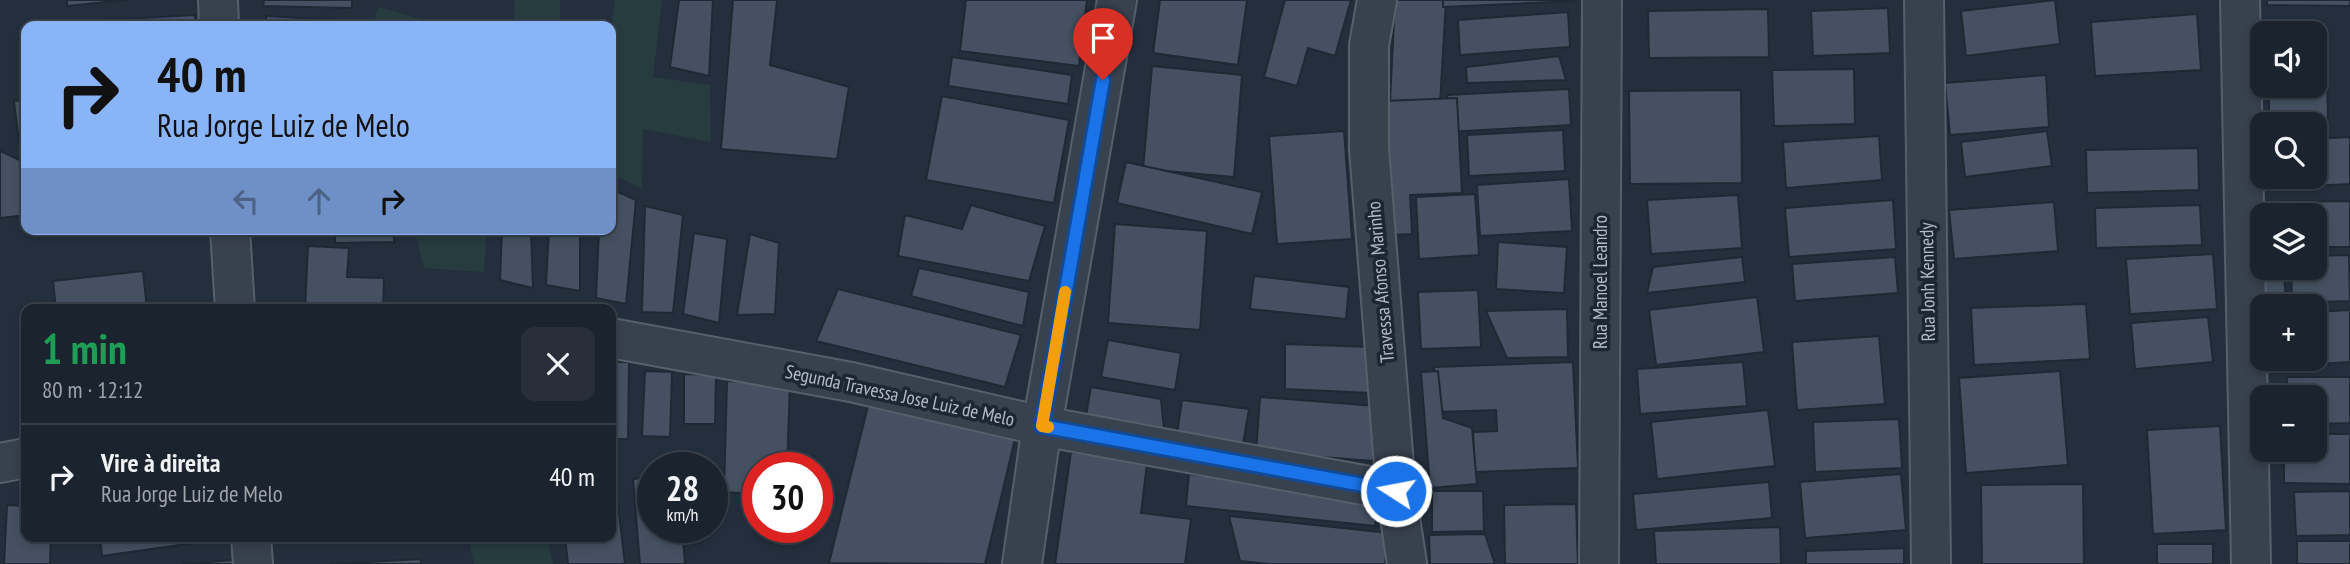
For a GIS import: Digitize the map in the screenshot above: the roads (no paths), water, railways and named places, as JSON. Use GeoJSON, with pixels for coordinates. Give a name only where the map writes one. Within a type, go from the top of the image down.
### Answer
{"type":"FeatureCollection","features":[{"type":"Feature","properties":{"kind":"street"},"geometry":{"type":"LineString","coordinates":[[218,0],[219,21]]}},
{"type":"Feature","properties":{"kind":"street"},"geometry":{"type":"LineString","coordinates":[[1022,564],[1042,426],[1117,0]]}},
{"type":"Feature","properties":{"kind":"street","name":"Travessa Afonso Marinho"},"geometry":{"type":"LineString","coordinates":[[1377,0],[1369,45],[1369,149],[1396,491],[1407,564]]}},
{"type":"Feature","properties":{"kind":"street","name":"Rua Manoel Leandro"},"geometry":{"type":"LineString","coordinates":[[1599,564],[1602,0]]}},
{"type":"Feature","properties":{"kind":"street","name":"Rua Jonh Kennedy"},"geometry":{"type":"LineString","coordinates":[[1924,0],[1931,564]]}},
{"type":"Feature","properties":{"kind":"street"},"geometry":{"type":"LineString","coordinates":[[2240,0],[2251,564]]}},
{"type":"Feature","properties":{"kind":"street"},"geometry":{"type":"LineString","coordinates":[[230,235],[235,304]]}},
{"type":"Feature","properties":{"kind":"street","name":"Segunda Travessa Jose Luiz de Melo"},"geometry":{"type":"LineString","coordinates":[[616,339],[851,382],[1042,426],[1396,491]]}},
{"type":"Feature","properties":{"kind":"street"},"geometry":{"type":"LineString","coordinates":[[0,463],[21,459]]}},
{"type":"Feature","properties":{"kind":"street"},"geometry":{"type":"LineString","coordinates":[[251,542],[253,564]]}}]}
